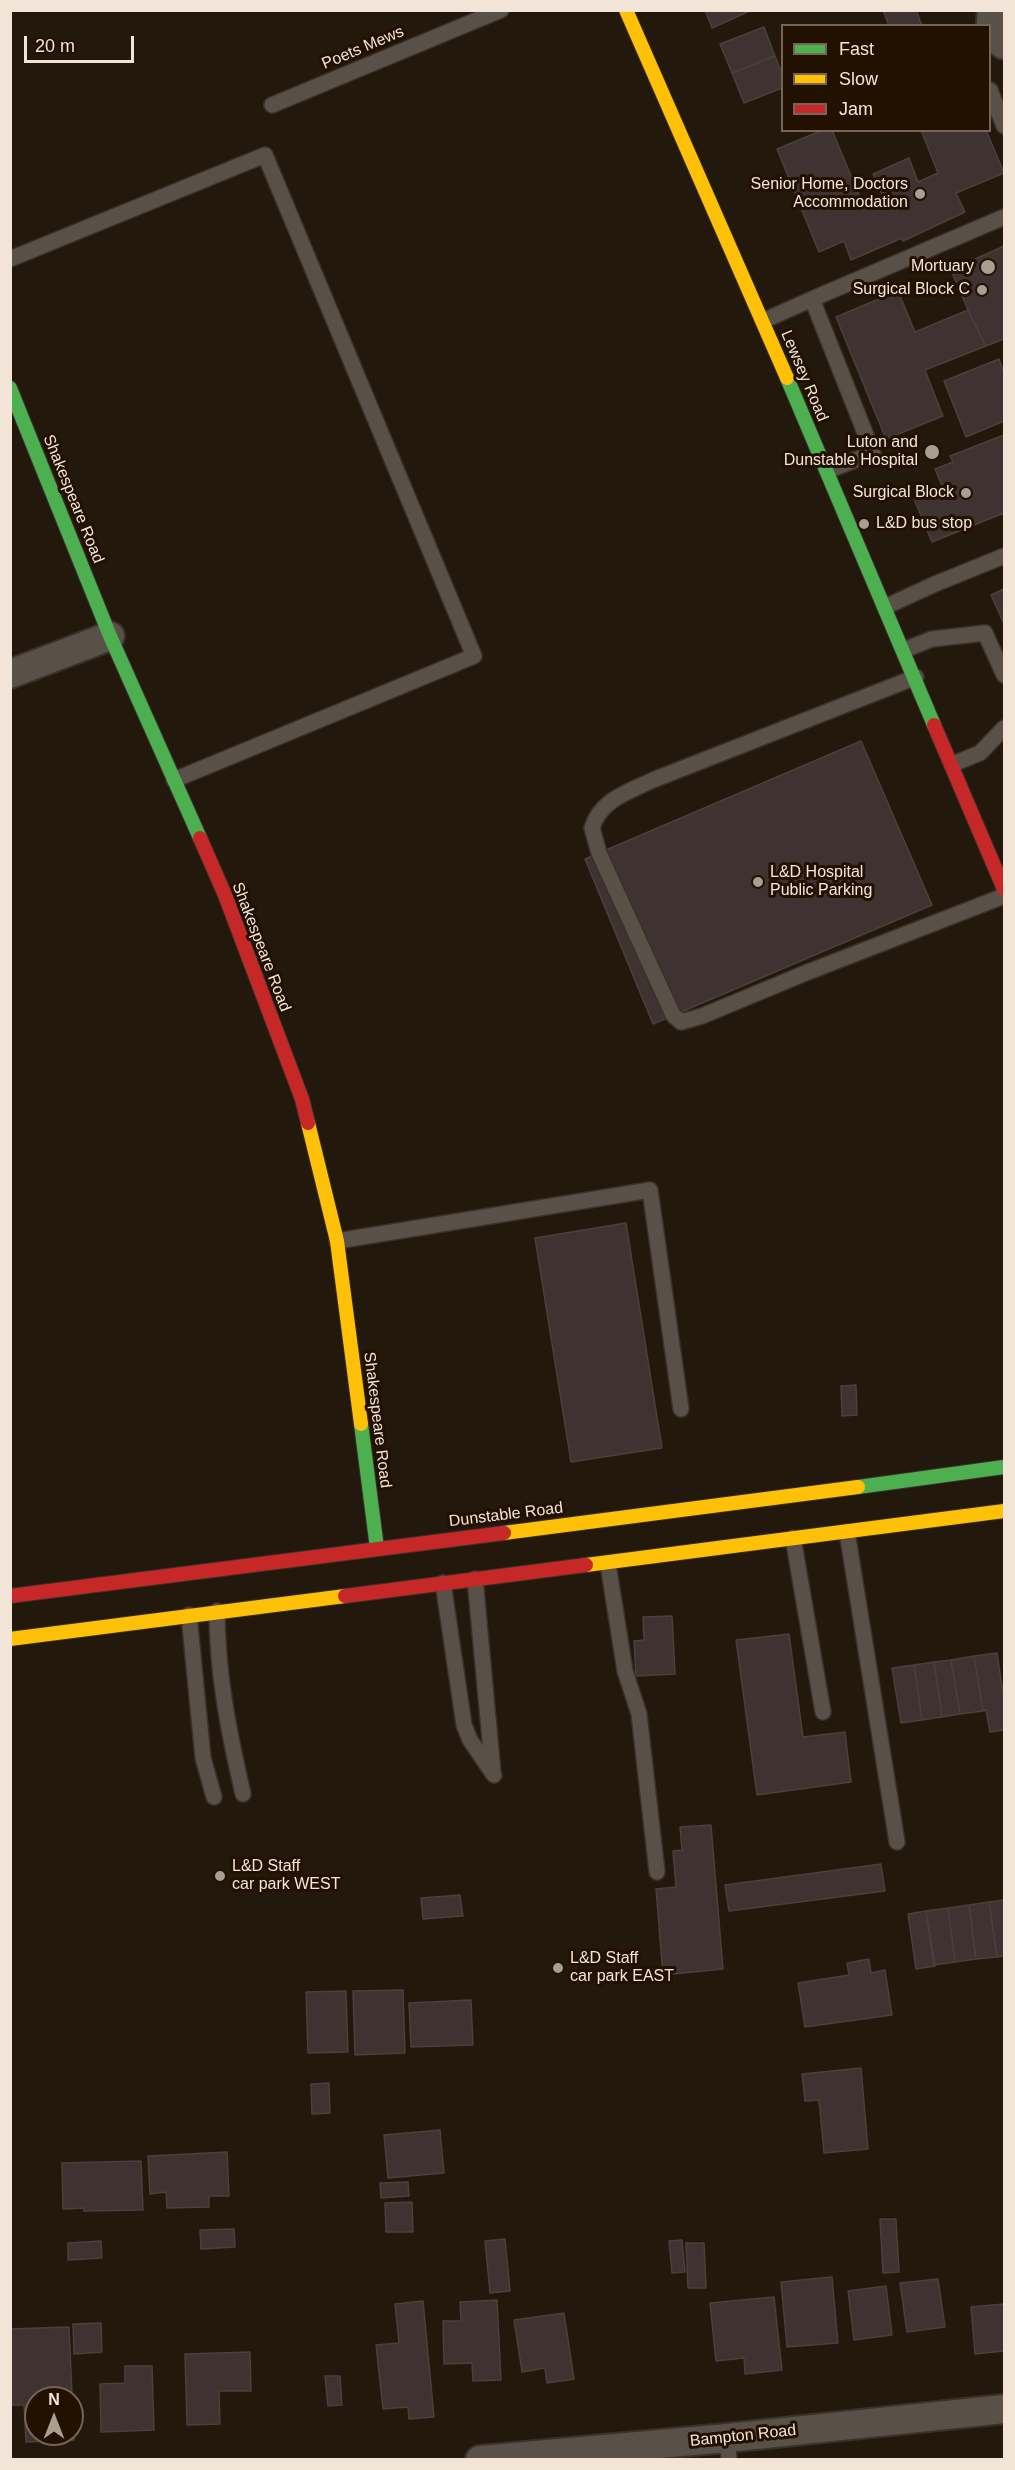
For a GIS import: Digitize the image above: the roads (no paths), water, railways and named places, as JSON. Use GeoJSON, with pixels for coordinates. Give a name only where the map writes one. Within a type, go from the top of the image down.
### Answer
{"type":"FeatureCollection","features":[{"type":"Feature","properties":{"kind":"street","name":"Lewsey Road"},"geometry":{"type":"LineString","coordinates":[[626,10],[763,321],[1005,889]]}},
{"type":"Feature","properties":{"kind":"street","name":"Shakespeare Road"},"geometry":{"type":"LineString","coordinates":[[10,388],[110,636],[225,896],[302,1099],[337,1241],[377,1548]]}},
{"type":"Feature","properties":{"kind":"street"},"geometry":{"type":"LineString","coordinates":[[10,674],[110,636]]}},
{"type":"Feature","properties":{"kind":"street","name":"Dunstable Road"},"geometry":{"type":"LineString","coordinates":[[10,1596],[377,1548],[750,1503],[1005,1467]]}},
{"type":"Feature","properties":{"kind":"street"},"geometry":{"type":"LineString","coordinates":[[10,1639],[1005,1511]]}},
{"type":"Feature","properties":{"kind":"street","name":"Bampton Road"},"geometry":{"type":"LineString","coordinates":[[480,2460],[728,2449],[1005,2409]]}},
{"type":"Feature","properties":{"kind":"lane","name":"Poets Mews"},"geometry":{"type":"LineString","coordinates":[[272,105],[501,10]]}},
{"type":"Feature","properties":{"kind":"lane"},"geometry":{"type":"LineString","coordinates":[[991,92],[1005,126]]}},
{"type":"Feature","properties":{"kind":"lane"},"geometry":{"type":"LineString","coordinates":[[10,259],[265,155],[474,656],[174,780]]}},
{"type":"Feature","properties":{"kind":"lane"},"geometry":{"type":"LineString","coordinates":[[763,321],[1005,217]]}},
{"type":"Feature","properties":{"kind":"lane"},"geometry":{"type":"LineString","coordinates":[[812,299],[873,453],[827,471]]}},
{"type":"Feature","properties":{"kind":"lane"},"geometry":{"type":"LineString","coordinates":[[885,607],[1005,555]]}},
{"type":"Feature","properties":{"kind":"lane"},"geometry":{"type":"LineString","coordinates":[[904,650],[932,639],[986,633],[1005,675]]}},
{"type":"Feature","properties":{"kind":"lane"},"geometry":{"type":"LineString","coordinates":[[916,677],[652,780],[613,799],[602,809],[592,828],[599,853],[673,1015],[681,1022],[702,1016],[808,972],[1005,896]]}},
{"type":"Feature","properties":{"kind":"lane"},"geometry":{"type":"LineString","coordinates":[[953,764],[980,753],[1005,728]]}},
{"type":"Feature","properties":{"kind":"lane"},"geometry":{"type":"LineString","coordinates":[[337,1241],[650,1190],[681,1409]]}},
{"type":"Feature","properties":{"kind":"lane"},"geometry":{"type":"LineString","coordinates":[[847,1532],[897,1842]]}},
{"type":"Feature","properties":{"kind":"lane"},"geometry":{"type":"LineString","coordinates":[[793,1539],[823,1712]]}},
{"type":"Feature","properties":{"kind":"lane"},"geometry":{"type":"LineString","coordinates":[[608,1563],[625,1671],[639,1714],[657,1872]]}},
{"type":"Feature","properties":{"kind":"lane"},"geometry":{"type":"LineString","coordinates":[[443,1583],[464,1725],[470,1740],[494,1775],[475,1579]]}},
{"type":"Feature","properties":{"kind":"lane"},"geometry":{"type":"LineString","coordinates":[[217,1611],[219,1667],[228,1728],[243,1794]]}},
{"type":"Feature","properties":{"kind":"lane"},"geometry":{"type":"LineString","coordinates":[[189,1615],[203,1758],[214,1797]]}},
{"type":"Feature","properties":{"kind":"place","name":"Senior Home, Doctors Accommodation"},"geometry":{"type":"Point","coordinates":[920,194]}},
{"type":"Feature","properties":{"kind":"place","name":"Mortuary"},"geometry":{"type":"Point","coordinates":[988,267]}},
{"type":"Feature","properties":{"kind":"place","name":"Surgical Block C"},"geometry":{"type":"Point","coordinates":[982,290]}},
{"type":"Feature","properties":{"kind":"place","name":"Luton and Dunstable Hospital"},"geometry":{"type":"Point","coordinates":[932,452]}},
{"type":"Feature","properties":{"kind":"place","name":"Surgical Block"},"geometry":{"type":"Point","coordinates":[966,493]}},
{"type":"Feature","properties":{"kind":"place","name":"L&D bus stop"},"geometry":{"type":"Point","coordinates":[864,524]}},
{"type":"Feature","properties":{"kind":"place","name":"L&D Hospital Public Parking"},"geometry":{"type":"Point","coordinates":[758,882]}},
{"type":"Feature","properties":{"kind":"place","name":"L&D Staff car park WEST"},"geometry":{"type":"Point","coordinates":[220,1876]}},
{"type":"Feature","properties":{"kind":"place","name":"L&D Staff car park EAST"},"geometry":{"type":"Point","coordinates":[558,1968]}}]}
